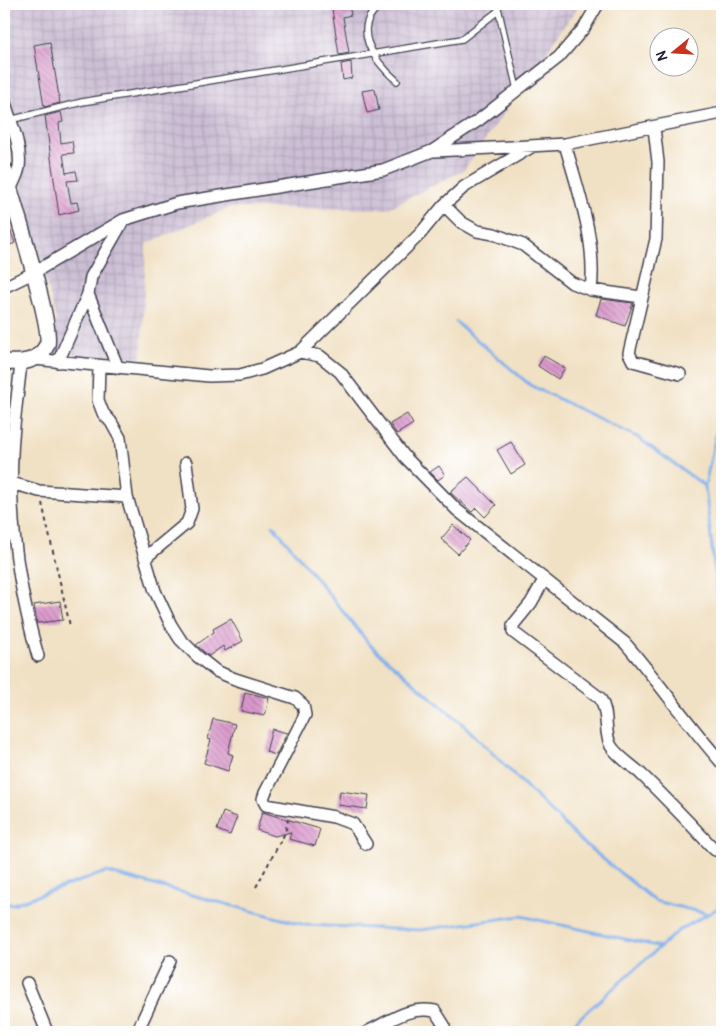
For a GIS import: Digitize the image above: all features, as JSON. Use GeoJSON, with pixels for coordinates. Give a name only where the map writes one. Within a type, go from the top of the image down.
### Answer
{"type":"FeatureCollection","features":[{"type":"Feature","properties":{"kind":"street"},"geometry":{"type":"LineString","coordinates":[[4,287],[33,273],[124,220],[177,203],[383,170],[432,151],[479,120],[559,57],[584,28],[598,4]]}},
{"type":"Feature","properties":{"kind":"street"},"geometry":{"type":"LineString","coordinates":[[4,100],[19,163],[19,170],[10,190]]}},
{"type":"Feature","properties":{"kind":"street"},"geometry":{"type":"LineString","coordinates":[[432,151],[566,144],[722,114]]}},
{"type":"Feature","properties":{"kind":"street"},"geometry":{"type":"LineString","coordinates":[[654,128],[658,162],[656,239],[629,353],[633,361],[680,374]]}},
{"type":"Feature","properties":{"kind":"street"},"geometry":{"type":"LineString","coordinates":[[566,144],[580,196],[590,248],[591,290]]}},
{"type":"Feature","properties":{"kind":"street"},"geometry":{"type":"LineString","coordinates":[[4,362],[58,362],[210,376],[240,375],[262,368],[300,352],[420,234],[444,205],[464,187],[533,146]]}},
{"type":"Feature","properties":{"kind":"street"},"geometry":{"type":"LineString","coordinates":[[4,169],[45,312],[49,336],[47,345],[28,361],[12,454],[13,527],[18,567],[26,614],[38,656]]}},
{"type":"Feature","properties":{"kind":"street"},"geometry":{"type":"LineString","coordinates":[[444,205],[461,222],[477,231],[494,234],[523,245],[572,283],[591,290],[641,297]]}},
{"type":"Feature","properties":{"kind":"street"},"geometry":{"type":"LineString","coordinates":[[58,362],[88,294],[91,277],[124,220]]}},
{"type":"Feature","properties":{"kind":"street"},"geometry":{"type":"LineString","coordinates":[[88,294],[118,368]]}},
{"type":"Feature","properties":{"kind":"street"},"geometry":{"type":"LineString","coordinates":[[300,352],[320,356],[340,372],[423,477],[457,510],[625,643],[722,764]]}},
{"type":"Feature","properties":{"kind":"street"},"geometry":{"type":"LineString","coordinates":[[99,367],[98,400],[103,413],[111,422],[120,438],[127,497],[155,591],[171,625],[180,639],[216,671],[295,698],[303,705],[305,715],[264,799],[266,805],[334,817],[353,824],[366,844]]}},
{"type":"Feature","properties":{"kind":"street"},"geometry":{"type":"LineString","coordinates":[[145,558],[186,523],[192,509],[186,463]]}},
{"type":"Feature","properties":{"kind":"street"},"geometry":{"type":"LineString","coordinates":[[12,483],[39,490],[127,497]]}},
{"type":"Feature","properties":{"kind":"street"},"geometry":{"type":"LineString","coordinates":[[544,580],[531,602],[513,625],[513,632],[600,698],[608,721],[607,737],[612,747],[715,850]]}},
{"type":"Feature","properties":{"kind":"street"},"geometry":{"type":"LineString","coordinates":[[137,1032],[170,961]]}},
{"type":"Feature","properties":{"kind":"street"},"geometry":{"type":"LineString","coordinates":[[27,982],[47,1032]]}},
{"type":"Feature","properties":{"kind":"street"},"geometry":{"type":"LineString","coordinates":[[367,1032],[409,1010],[424,1009],[435,1011],[444,1025],[443,1032]]}},
{"type":"Feature","properties":{"kind":"lane"},"geometry":{"type":"LineString","coordinates":[[382,4],[369,15],[365,30],[373,54],[383,69],[397,81]]}},
{"type":"Feature","properties":{"kind":"lane"},"geometry":{"type":"LineString","coordinates":[[497,4],[518,90]]}},
{"type":"Feature","properties":{"kind":"lane"},"geometry":{"type":"LineString","coordinates":[[10,120],[82,102],[462,39],[498,11]]}},
{"type":"Feature","properties":{"kind":"path"},"geometry":{"type":"LineString","coordinates":[[39,490],[70,626]]}},
{"type":"Feature","properties":{"kind":"path"},"geometry":{"type":"LineString","coordinates":[[256,887],[285,832],[290,810]]}},
{"type":"Feature","properties":{"kind":"shaded area"},"geometry":{"type":"Polygon","coordinates":[[[4,4],[580,4],[464,170],[387,209],[229,208],[146,244],[141,358],[51,354],[56,319],[4,123],[4,4]]]}},
{"type":"Feature","properties":{"kind":"building"},"geometry":{"type":"Polygon","coordinates":[[[349,5],[351,15],[343,17],[349,53],[339,55],[332,9],[349,5]]]}},
{"type":"Feature","properties":{"kind":"building"},"geometry":{"type":"Polygon","coordinates":[[[50,42],[60,103],[44,107],[34,45],[50,42]]]}},
{"type":"Feature","properties":{"kind":"building"},"geometry":{"type":"Polygon","coordinates":[[[351,62],[352,78],[343,80],[341,64],[351,62]]]}},
{"type":"Feature","properties":{"kind":"building"},"geometry":{"type":"Polygon","coordinates":[[[375,89],[379,110],[367,113],[362,91],[375,89]]]}},
{"type":"Feature","properties":{"kind":"building"},"geometry":{"type":"Polygon","coordinates":[[[61,112],[63,122],[59,123],[61,143],[72,141],[74,153],[63,154],[66,173],[76,171],[78,180],[67,181],[71,203],[77,202],[79,210],[59,215],[45,116],[61,112]]]}},
{"type":"Feature","properties":{"kind":"building"},"geometry":{"type":"Polygon","coordinates":[[[4,213],[15,243],[8,246],[4,233],[4,213]]]}},
{"type":"Feature","properties":{"kind":"building"},"geometry":{"type":"Polygon","coordinates":[[[601,299],[633,303],[625,326],[596,315],[601,299]]]}},
{"type":"Feature","properties":{"kind":"building"},"geometry":{"type":"Polygon","coordinates":[[[544,356],[565,368],[558,379],[538,366],[544,356]]]}},
{"type":"Feature","properties":{"kind":"building"},"geometry":{"type":"Polygon","coordinates":[[[407,414],[413,424],[397,434],[390,424],[407,414]]]}},
{"type":"Feature","properties":{"kind":"building"},"geometry":{"type":"Polygon","coordinates":[[[511,442],[525,465],[511,474],[497,450],[511,442]]]}},
{"type":"Feature","properties":{"kind":"building"},"geometry":{"type":"Polygon","coordinates":[[[439,466],[445,475],[438,480],[430,472],[439,466]]]}},
{"type":"Feature","properties":{"kind":"building"},"geometry":{"type":"Polygon","coordinates":[[[468,477],[496,505],[485,517],[476,508],[472,512],[450,492],[468,477]]]}},
{"type":"Feature","properties":{"kind":"building"},"geometry":{"type":"Polygon","coordinates":[[[453,525],[470,540],[458,554],[441,539],[453,525]]]}},
{"type":"Feature","properties":{"kind":"building"},"geometry":{"type":"Polygon","coordinates":[[[60,601],[63,620],[37,623],[34,605],[60,601]]]}},
{"type":"Feature","properties":{"kind":"building"},"geometry":{"type":"Polygon","coordinates":[[[231,619],[243,641],[225,651],[223,646],[209,656],[196,645],[214,632],[213,629],[231,619]]]}},
{"type":"Feature","properties":{"kind":"building"},"geometry":{"type":"Polygon","coordinates":[[[245,692],[269,698],[265,716],[241,711],[245,692]]]}},
{"type":"Feature","properties":{"kind":"building"},"geometry":{"type":"Polygon","coordinates":[[[213,719],[235,724],[228,753],[233,755],[228,771],[204,763],[211,740],[208,739],[213,719]]]}},
{"type":"Feature","properties":{"kind":"building"},"geometry":{"type":"Polygon","coordinates":[[[272,729],[287,733],[276,755],[266,752],[272,729]]]}},
{"type":"Feature","properties":{"kind":"building"},"geometry":{"type":"Polygon","coordinates":[[[340,791],[369,795],[367,809],[338,805],[340,791]]]}},
{"type":"Feature","properties":{"kind":"building"},"geometry":{"type":"Polygon","coordinates":[[[223,812],[237,817],[230,835],[217,830],[223,812]]]}},
{"type":"Feature","properties":{"kind":"building"},"geometry":{"type":"Polygon","coordinates":[[[262,812],[320,829],[315,846],[289,839],[291,832],[275,836],[257,830],[262,812]]]}},
{"type":"Feature","properties":{"kind":"waterway"},"geometry":{"type":"LineString","coordinates":[[456,322],[530,385],[637,437],[705,486],[719,609],[722,614]]}},
{"type":"Feature","properties":{"kind":"waterway"},"geometry":{"type":"LineString","coordinates":[[705,486],[722,405]]}},
{"type":"Feature","properties":{"kind":"waterway"},"geometry":{"type":"LineString","coordinates":[[273,525],[370,645],[468,729],[581,841],[655,901],[708,914]]}},
{"type":"Feature","properties":{"kind":"waterway"},"geometry":{"type":"LineString","coordinates":[[4,904],[13,904],[106,872],[305,925],[420,930],[521,916],[661,947]]}},
{"type":"Feature","properties":{"kind":"waterway"},"geometry":{"type":"LineString","coordinates":[[568,1032],[575,1022],[678,931],[722,906]]}}]}
